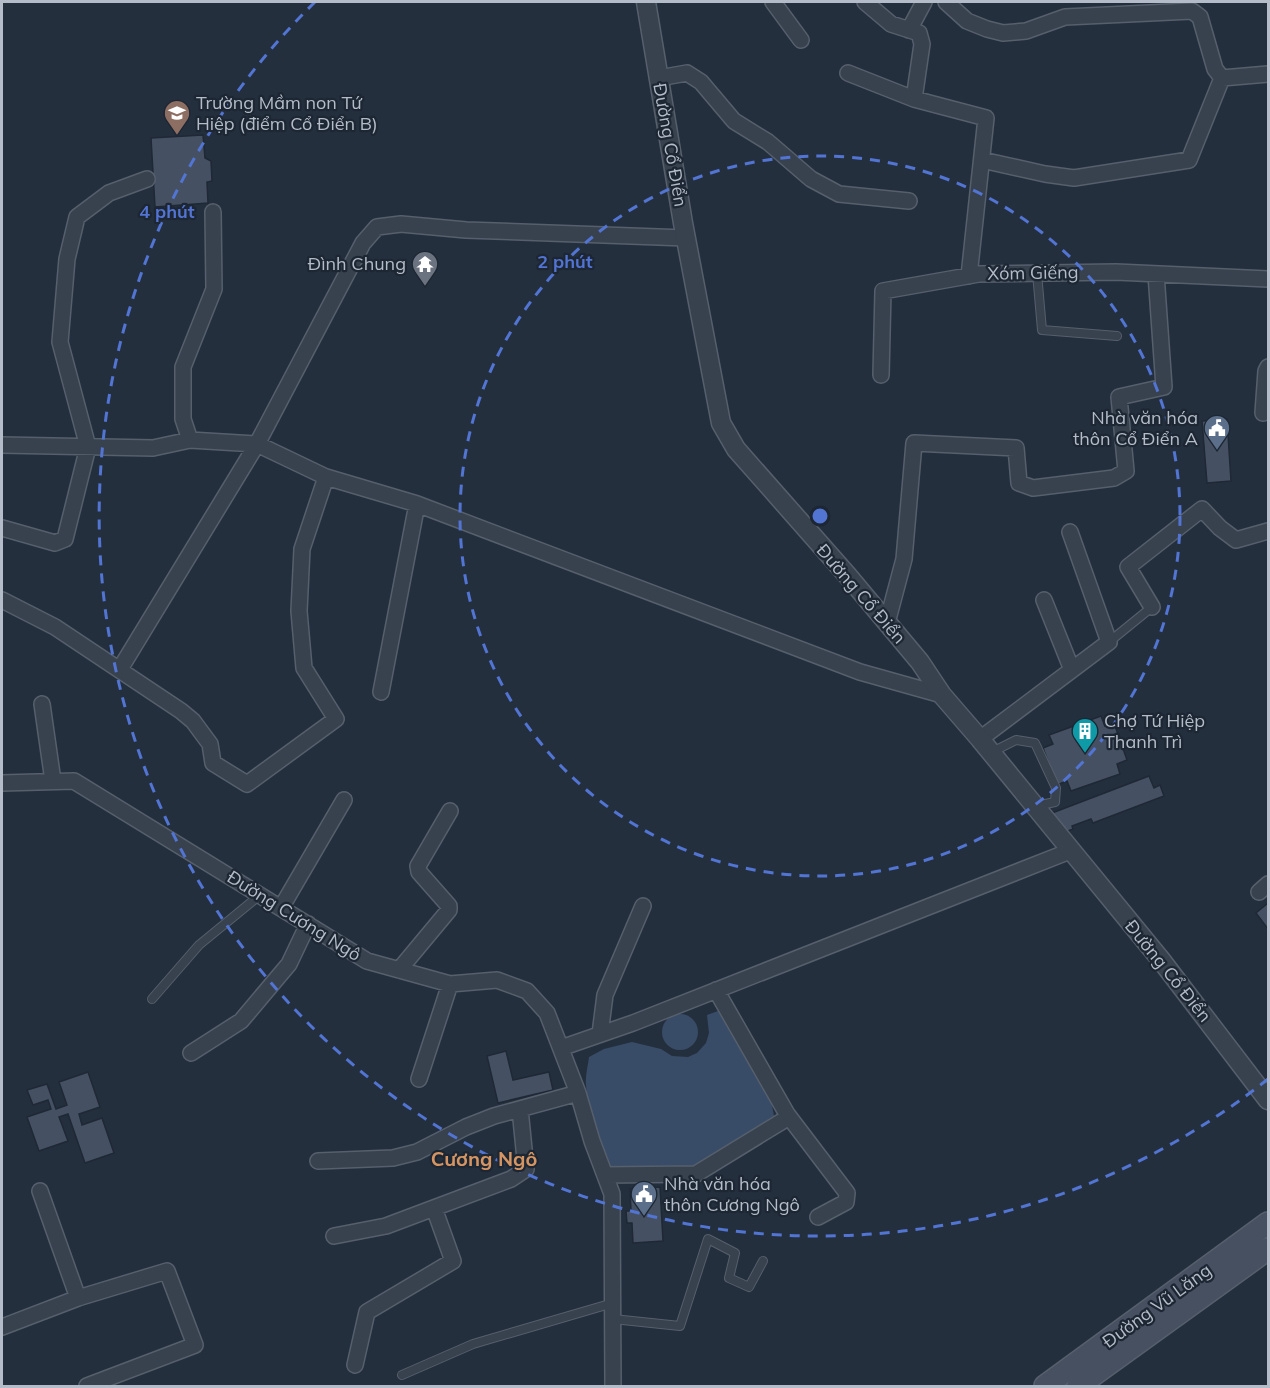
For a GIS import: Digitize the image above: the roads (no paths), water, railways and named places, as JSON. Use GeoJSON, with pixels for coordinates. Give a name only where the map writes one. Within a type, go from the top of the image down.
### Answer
{"type":"FeatureCollection","features":[{"type":"Feature","properties":{"kind":"main road","name":"Đường Vũ Lăng"},"geometry":{"type":"LineString","coordinates":[[1078,1386],[1106,1355],[1269,1224]]}},
{"type":"Feature","properties":{"kind":"main road","name":"Đường Vũ Lăng"},"geometry":{"type":"LineString","coordinates":[[1045,1386],[1106,1355],[1269,1249]]}},
{"type":"Feature","properties":{"kind":"street","name":"Đường Cổ Điển"},"geometry":{"type":"LineString","coordinates":[[646,2],[686,238],[721,423],[736,449],[920,662],[942,695],[1161,960],[1269,1100]]}},
{"type":"Feature","properties":{"kind":"street"},"geometry":{"type":"LineString","coordinates":[[773,2],[801,40]]}},
{"type":"Feature","properties":{"kind":"street"},"geometry":{"type":"LineString","coordinates":[[866,2],[891,24],[919,33],[922,44],[914,99]]}},
{"type":"Feature","properties":{"kind":"street"},"geometry":{"type":"LineString","coordinates":[[909,30],[924,2]]}},
{"type":"Feature","properties":{"kind":"street"},"geometry":{"type":"LineString","coordinates":[[946,2],[967,21],[1003,33],[1026,32],[1065,17],[1131,8],[1192,11],[1200,17],[1215,69],[1222,78]]}},
{"type":"Feature","properties":{"kind":"street"},"geometry":{"type":"LineString","coordinates":[[659,78],[687,73],[701,82],[734,121],[768,142],[811,180],[839,194],[909,201]]}},
{"type":"Feature","properties":{"kind":"street"},"geometry":{"type":"LineString","coordinates":[[848,73],[914,99],[986,118],[969,276]]}},
{"type":"Feature","properties":{"kind":"street"},"geometry":{"type":"LineString","coordinates":[[1222,78],[1269,75]]}},
{"type":"Feature","properties":{"kind":"street"},"geometry":{"type":"LineString","coordinates":[[982,160],[1074,178],[1190,160],[1222,78]]}},
{"type":"Feature","properties":{"kind":"street"},"geometry":{"type":"LineString","coordinates":[[2,528],[56,543],[65,538],[88,447],[60,342],[67,259],[77,217],[109,193],[147,178]]}},
{"type":"Feature","properties":{"kind":"street"},"geometry":{"type":"LineString","coordinates":[[190,440],[183,419],[183,367],[214,289],[213,212]]}},
{"type":"Feature","properties":{"kind":"street"},"geometry":{"type":"LineString","coordinates":[[120,669],[257,444],[363,243],[377,227],[401,224],[466,230],[686,238]]}},
{"type":"Feature","properties":{"kind":"street","name":"Xóm Giếng"},"geometry":{"type":"LineString","coordinates":[[881,375],[883,291],[969,276],[1037,273],[1116,272],[1269,279]]}},
{"type":"Feature","properties":{"kind":"street"},"geometry":{"type":"LineString","coordinates":[[887,623],[904,559],[914,443],[1016,448],[1019,483],[1033,488],[1114,478],[1126,471],[1119,397],[1164,387],[1155,274]]}},
{"type":"Feature","properties":{"kind":"street"},"geometry":{"type":"LineString","coordinates":[[1263,413],[1266,370],[1269,367]]}},
{"type":"Feature","properties":{"kind":"street"},"geometry":{"type":"LineString","coordinates":[[2,445],[153,448],[190,440],[257,444],[326,477],[417,504],[860,672],[942,695]]}},
{"type":"Feature","properties":{"kind":"street"},"geometry":{"type":"LineString","coordinates":[[2,600],[55,627],[120,669],[193,721],[210,744],[213,763],[247,784],[336,719],[304,668],[299,611],[302,549],[326,477]]}},
{"type":"Feature","properties":{"kind":"street"},"geometry":{"type":"LineString","coordinates":[[381,692],[417,504]]}},
{"type":"Feature","properties":{"kind":"street"},"geometry":{"type":"LineString","coordinates":[[1152,607],[1128,567],[1202,509],[1220,528],[1236,540],[1269,531]]}},
{"type":"Feature","properties":{"kind":"street"},"geometry":{"type":"LineString","coordinates":[[986,746],[1072,670],[1109,642],[1070,532]]}},
{"type":"Feature","properties":{"kind":"street"},"geometry":{"type":"LineString","coordinates":[[1044,600],[1072,670]]}},
{"type":"Feature","properties":{"kind":"street"},"geometry":{"type":"LineString","coordinates":[[42,704],[53,781]]}},
{"type":"Feature","properties":{"kind":"street","name":"Đường Cương Ngô"},"geometry":{"type":"LineString","coordinates":[[2,783],[74,780],[367,961],[450,984],[496,980],[527,991],[547,1013],[578,1093],[612,1194],[613,1386]]}},
{"type":"Feature","properties":{"kind":"street"},"geometry":{"type":"LineString","coordinates":[[281,908],[344,800]]}},
{"type":"Feature","properties":{"kind":"street"},"geometry":{"type":"LineString","coordinates":[[399,970],[449,910],[449,906],[419,872],[418,866],[450,811]]}},
{"type":"Feature","properties":{"kind":"street"},"geometry":{"type":"LineString","coordinates":[[561,1048],[716,990],[1070,851]]}},
{"type":"Feature","properties":{"kind":"street"},"geometry":{"type":"LineString","coordinates":[[600,1034],[605,995],[633,926],[644,906]]}},
{"type":"Feature","properties":{"kind":"street"},"geometry":{"type":"LineString","coordinates":[[191,1053],[241,1021],[289,964],[308,924]]}},
{"type":"Feature","properties":{"kind":"street"},"geometry":{"type":"LineString","coordinates":[[419,1078],[450,984]]}},
{"type":"Feature","properties":{"kind":"street"},"geometry":{"type":"LineString","coordinates":[[716,990],[789,1117],[847,1193],[846,1202],[818,1217]]}},
{"type":"Feature","properties":{"kind":"street"},"geometry":{"type":"LineString","coordinates":[[318,1161],[393,1158],[417,1152],[466,1127],[494,1116],[578,1093]]}},
{"type":"Feature","properties":{"kind":"street"},"geometry":{"type":"LineString","coordinates":[[334,1236],[386,1226],[511,1179],[526,1169],[519,1109]]}},
{"type":"Feature","properties":{"kind":"street"},"geometry":{"type":"LineString","coordinates":[[605,1175],[696,1174],[789,1117]]}},
{"type":"Feature","properties":{"kind":"street"},"geometry":{"type":"LineString","coordinates":[[40,1191],[78,1298]]}},
{"type":"Feature","properties":{"kind":"street"},"geometry":{"type":"LineString","coordinates":[[355,1365],[367,1312],[453,1261],[434,1208]]}},
{"type":"Feature","properties":{"kind":"street"},"geometry":{"type":"LineString","coordinates":[[2,1327],[78,1298],[167,1270],[195,1345],[87,1386]]}},
{"type":"Feature","properties":{"kind":"lane"},"geometry":{"type":"LineString","coordinates":[[1037,273],[1042,330],[1117,336]]}},
{"type":"Feature","properties":{"kind":"lane"},"geometry":{"type":"LineString","coordinates":[[1109,642],[1152,607]]}},
{"type":"Feature","properties":{"kind":"lane"},"geometry":{"type":"LineString","coordinates":[[986,746],[1016,740],[1035,743],[1056,788],[1055,802],[1035,807]]}},
{"type":"Feature","properties":{"kind":"lane"},"geometry":{"type":"LineString","coordinates":[[152,999],[199,945],[260,895]]}},
{"type":"Feature","properties":{"kind":"lane"},"geometry":{"type":"LineString","coordinates":[[402,1375],[473,1344],[613,1311],[680,1326],[708,1239],[735,1253],[729,1278],[750,1287],[763,1261]]}},
{"type":"Feature","properties":{"kind":"water"},"geometry":{"type":"Polygon","coordinates":[[[718,1011],[766,1088],[774,1116],[686,1172],[612,1168],[603,1149],[589,1106],[586,1075],[589,1057],[604,1049],[632,1042],[661,1049],[672,1056],[688,1057],[697,1053],[706,1043],[709,1033],[707,1015],[718,1011]]]}},
{"type":"Feature","properties":{"kind":"water"},"geometry":{"type":"Polygon","coordinates":[[[680,1014],[693,1019],[698,1032],[693,1045],[680,1050],[667,1045],[662,1032],[667,1019],[680,1014]]]}},
{"type":"Feature","properties":{"kind":"place","name":"Trường Mầm non Tứ Hiệp (điểm Cổ Điển B)"},"geometry":{"type":"Point","coordinates":[177,136]}},
{"type":"Feature","properties":{"kind":"place","name":"Đình Chung"},"geometry":{"type":"Point","coordinates":[425,287]}},
{"type":"Feature","properties":{"kind":"place","name":"Nhà văn hóa thôn Cổ Điển A"},"geometry":{"type":"Point","coordinates":[1217,451]}},
{"type":"Feature","properties":{"kind":"place","name":"Chợ Tứ Hiệp Thanh Trì"},"geometry":{"type":"Point","coordinates":[1085,754]}},
{"type":"Feature","properties":{"kind":"place","name":"Nhà văn hóa thôn Cương Ngô"},"geometry":{"type":"Point","coordinates":[644,1217]}},
{"type":"Feature","properties":{"kind":"district","name":"Cương Ngô"},"geometry":{"type":"Point","coordinates":[484,1159]}}]}
